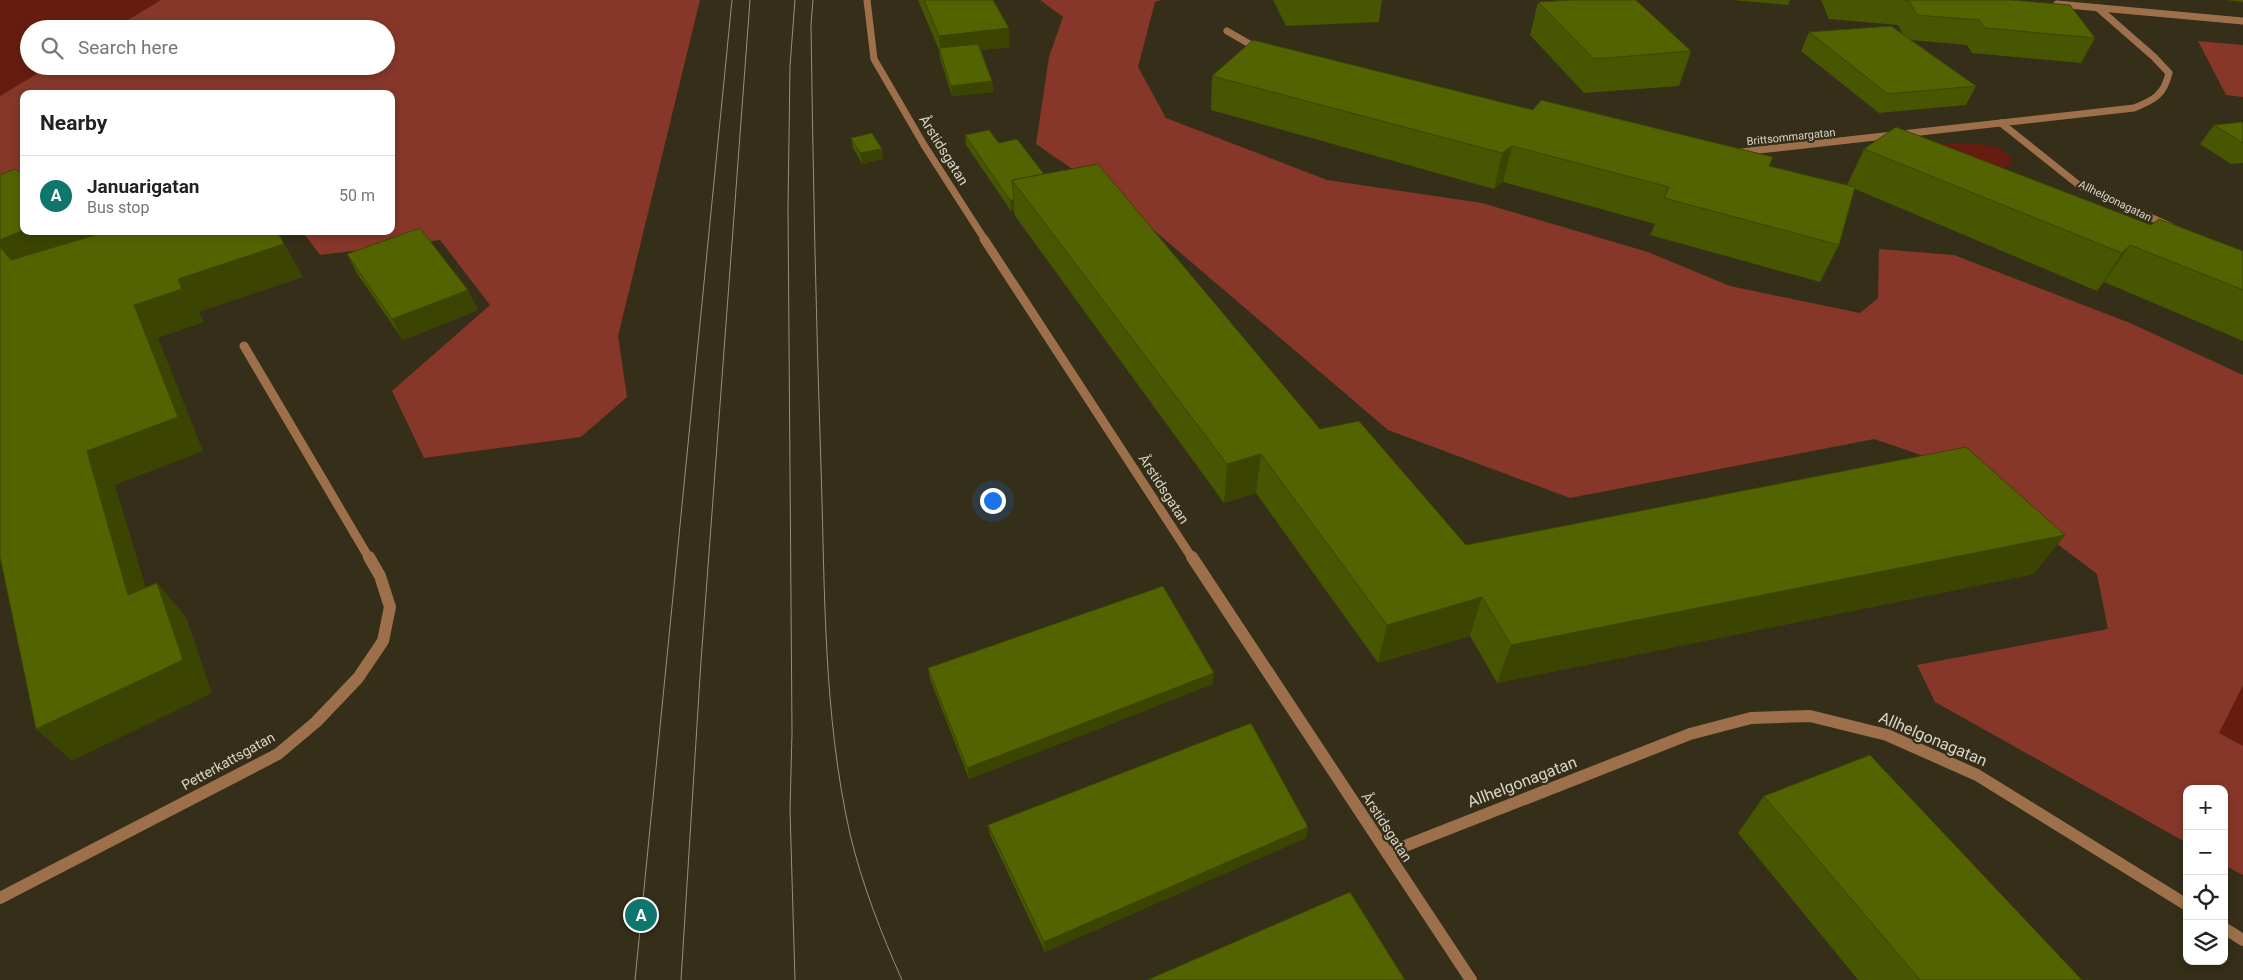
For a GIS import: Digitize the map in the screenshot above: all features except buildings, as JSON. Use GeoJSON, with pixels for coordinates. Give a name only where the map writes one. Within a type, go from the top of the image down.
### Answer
{"type":"FeatureCollection","features":[{"type":"Feature","properties":{"kind":"street","name":"Årstidsgatan"},"geometry":{"type":"LineString","coordinates":[[867,0],[874,59],[924,145],[1053,347],[1471,980]]}},
{"type":"Feature","properties":{"kind":"street"},"geometry":{"type":"LineString","coordinates":[[2049,4],[2243,21]]}},
{"type":"Feature","properties":{"kind":"street","name":"Brittsommargatan"},"geometry":{"type":"LineString","coordinates":[[1732,153],[2134,108],[2159,98],[2166,87],[2169,73],[2154,57],[2098,8]]}},
{"type":"Feature","properties":{"kind":"street"},"geometry":{"type":"LineString","coordinates":[[1226,31],[1266,53]]}},
{"type":"Feature","properties":{"kind":"street","name":"Allhelgonagatan"},"geometry":{"type":"LineString","coordinates":[[2001,123],[2080,186],[2182,231]]}},
{"type":"Feature","properties":{"kind":"street","name":"Petterkattsgatan"},"geometry":{"type":"LineString","coordinates":[[0,898],[278,754],[316,722],[358,678],[383,640],[390,607],[380,576],[244,346]]}},
{"type":"Feature","properties":{"kind":"street","name":"Allhelgonagatan"},"geometry":{"type":"LineString","coordinates":[[1387,853],[1690,734],[1751,718],[1810,716],[1887,735],[1977,774],[2183,903]]}},
{"type":"Feature","properties":{"kind":"street"},"geometry":{"type":"LineString","coordinates":[[2228,931],[2243,940]]}},
{"type":"Feature","properties":{"kind":"shaded area"},"geometry":{"type":"Polygon","coordinates":[[[0,0],[161,0],[128,20],[20,20],[20,75],[35,75],[0,96],[0,0]]]}},
{"type":"Feature","properties":{"kind":"shaded area"},"geometry":{"type":"Polygon","coordinates":[[[161,0],[700,0],[618,336],[627,397],[581,437],[424,458],[392,391],[490,305],[440,240],[320,255],[305,235],[395,235],[395,90],[20,90],[20,184],[0,191],[0,96],[35,75],[395,75],[395,20],[128,20],[161,0]]]}},
{"type":"Feature","properties":{"kind":"shaded area"},"geometry":{"type":"Polygon","coordinates":[[[1040,0],[1161,0],[1155,2],[1138,67],[1166,118],[1327,180],[1482,203],[1648,252],[1730,286],[1860,313],[1878,298],[1879,249],[1954,255],[2130,323],[2243,375],[2243,685],[2219,733],[2243,746],[2243,875],[2228,867],[2228,785],[2183,785],[2183,841],[1935,702],[1917,665],[2108,629],[2097,574],[1956,467],[1874,439],[1570,498],[1388,430],[1122,203],[1036,144],[1049,57],[1063,17],[1040,0]]]}},
{"type":"Feature","properties":{"kind":"shaded area"},"geometry":{"type":"Polygon","coordinates":[[[2198,41],[2243,45],[2243,97],[2226,95],[2198,41]]]}},
{"type":"Feature","properties":{"kind":"shaded area"},"geometry":{"type":"Polygon","coordinates":[[[1948,143],[1973,143],[1998,148],[2012,157],[2011,163],[2007,168],[1999,171],[1920,147],[1948,143]]]}},
{"type":"Feature","properties":{"kind":"shaded area"},"geometry":{"type":"Polygon","coordinates":[[[2243,685],[2243,746],[2219,733],[2243,685]]]}},
{"type":"Feature","properties":{"kind":"tram line"},"geometry":{"type":"LineString","coordinates":[[635,980],[732,0]]}},
{"type":"Feature","properties":{"kind":"tram line"},"geometry":{"type":"LineString","coordinates":[[681,980],[701,661],[750,0]]}},
{"type":"Feature","properties":{"kind":"tram line"},"geometry":{"type":"LineString","coordinates":[[795,0],[790,66],[788,207],[792,733],[790,810],[795,980]]}},
{"type":"Feature","properties":{"kind":"tram line"},"geometry":{"type":"LineString","coordinates":[[813,0],[811,25],[816,301],[825,605],[830,697],[841,789],[850,834],[873,908],[902,980]]}},
{"type":"Feature","properties":{"kind":"place","name":"Januarigatan"},"geometry":{"type":"Point","coordinates":[641,915]}}]}
